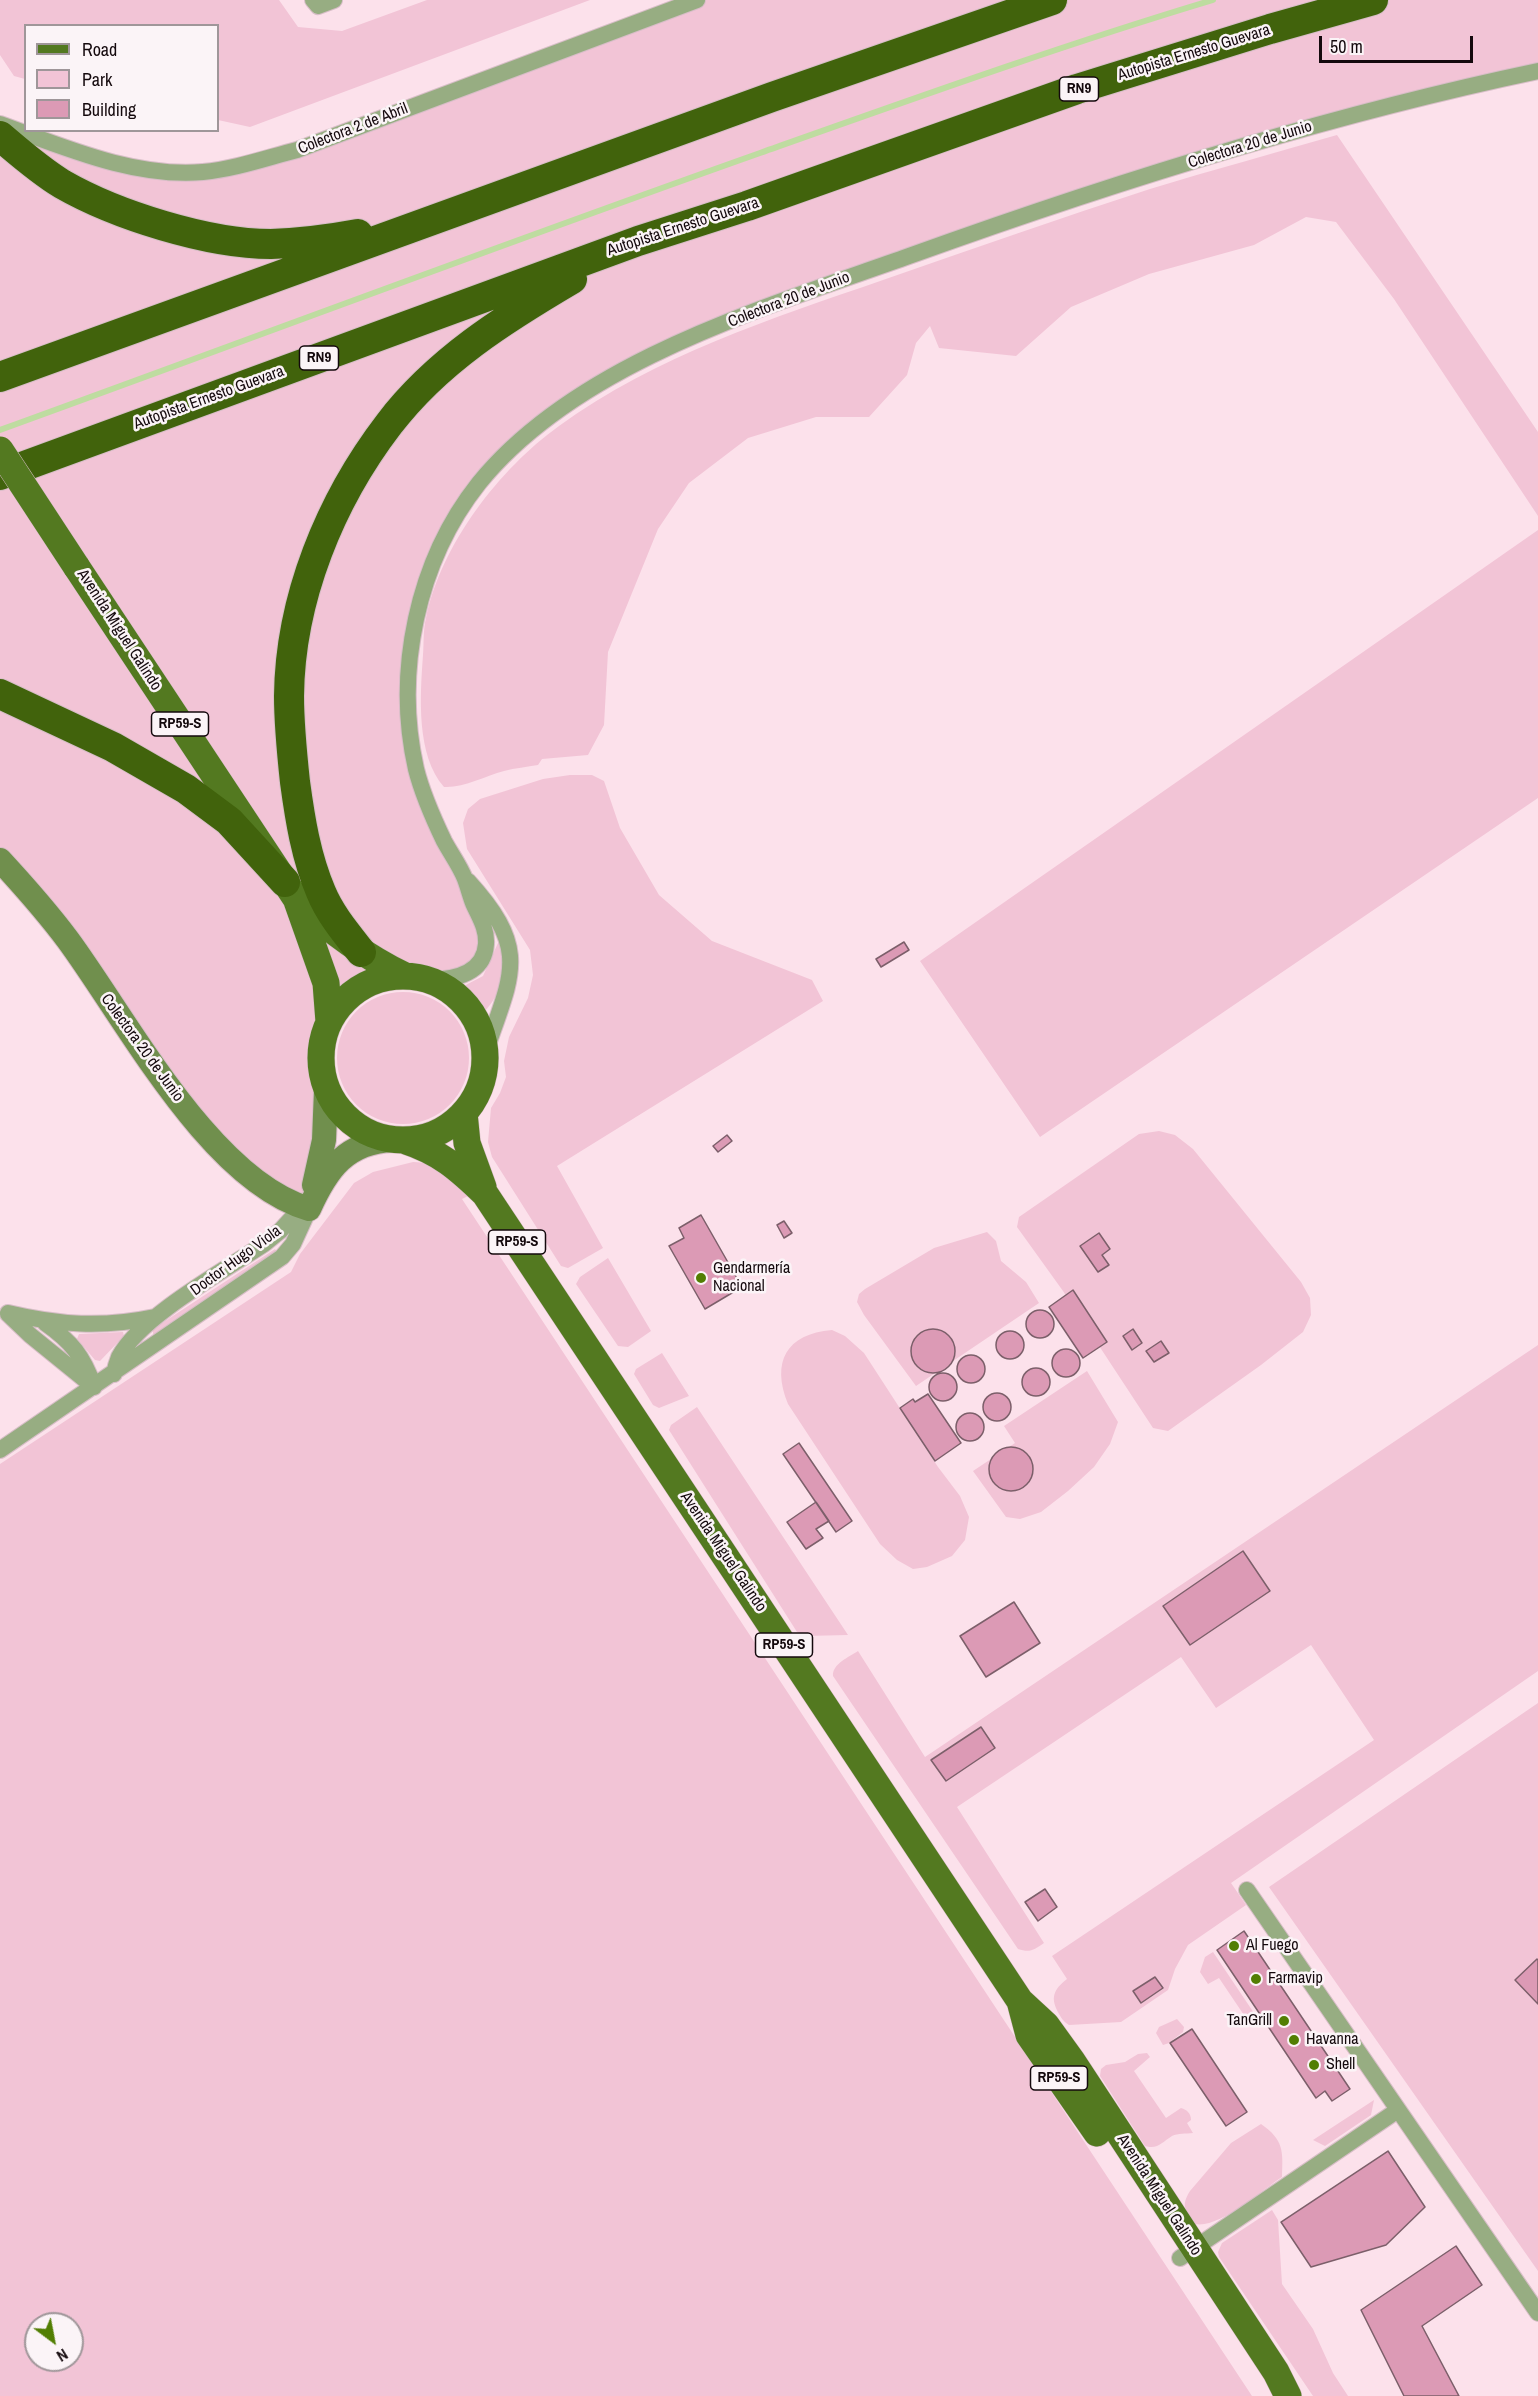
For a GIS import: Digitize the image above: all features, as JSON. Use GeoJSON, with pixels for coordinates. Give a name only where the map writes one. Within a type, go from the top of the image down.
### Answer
{"type":"FeatureCollection","features":[{"type":"Feature","properties":{"kind":"highway"},"geometry":{"type":"LineString","coordinates":[[0,377],[772,97],[1052,0]]}},
{"type":"Feature","properties":{"kind":"highway","name":"Autopista Ernesto Guevara"},"geometry":{"type":"LineString","coordinates":[[0,474],[638,241],[747,207],[1077,89],[1270,28],[1373,0]]}},
{"type":"Feature","properties":{"kind":"highway"},"geometry":{"type":"LineString","coordinates":[[0,136],[33,164],[61,183],[95,201],[137,217],[224,240],[271,244],[347,236],[432,219]]}},
{"type":"Feature","properties":{"kind":"highway"},"geometry":{"type":"LineString","coordinates":[[361,952],[337,920],[321,892],[312,866],[298,805],[291,750],[289,695],[293,650],[305,590],[324,536],[352,477],[389,423],[428,380],[464,348],[504,320],[638,241]]}},
{"type":"Feature","properties":{"kind":"highway"},"geometry":{"type":"LineString","coordinates":[[0,694],[113,747],[186,789],[229,821],[291,891]]}},
{"type":"Feature","properties":{"kind":"main road","name":"Avenida Miguel Galindo"},"geometry":{"type":"LineString","coordinates":[[0,450],[291,891],[327,927],[361,952],[416,978]]}},
{"type":"Feature","properties":{"kind":"main road","name":"Colectora 20 de Junio"},"geometry":{"type":"LineString","coordinates":[[0,860],[32,894],[69,942],[124,1026],[222,1151],[273,1193],[305,1208]]}},
{"type":"Feature","properties":{"kind":"main road","name":"Avenida Miguel Galindo"},"geometry":{"type":"LineString","coordinates":[[291,891],[326,982],[328,1022]]}},
{"type":"Feature","properties":{"kind":"main road"},"geometry":{"type":"LineString","coordinates":[[416,978],[446,988],[461,1000],[473,1016],[481,1034],[485,1053],[480,1085],[464,1113],[451,1125],[436,1133],[398,1140],[372,1135],[353,1124],[338,1109],[327,1090],[321,1068],[322,1044],[328,1022],[342,1003],[360,988],[381,979],[416,978]]}},
{"type":"Feature","properties":{"kind":"main road","name":"Doctor Hugo Viola"},"geometry":{"type":"LineString","coordinates":[[305,1208],[321,1159],[327,1090]]}},
{"type":"Feature","properties":{"kind":"main road","name":"Avenida Miguel Galindo"},"geometry":{"type":"LineString","coordinates":[[464,1113],[467,1143],[485,1194]]}},
{"type":"Feature","properties":{"kind":"main road","name":"Avenida Miguel Galindo"},"geometry":{"type":"LineString","coordinates":[[398,1140],[428,1148],[449,1161],[485,1194],[1020,2001],[1046,2025],[1187,2253],[1223,2324],[1275,2396]]}},
{"type":"Feature","properties":{"kind":"main road","name":"Doctor Hugo Viola"},"geometry":{"type":"LineString","coordinates":[[305,1208],[332,1167],[344,1157],[367,1144],[398,1140]]}},
{"type":"Feature","properties":{"kind":"main road","name":"Avenida Miguel Galindo"},"geometry":{"type":"LineString","coordinates":[[1187,2253],[1276,2372],[1288,2396]]}},
{"type":"Feature","properties":{"kind":"street"},"geometry":{"type":"LineString","coordinates":[[316,3],[334,0]]}},
{"type":"Feature","properties":{"kind":"street","name":"Colectora 2 de Abril"},"geometry":{"type":"LineString","coordinates":[[0,124],[99,158],[154,170],[203,172],[297,150],[697,0]]}},
{"type":"Feature","properties":{"kind":"street","name":"Colectora 20 de Junio"},"geometry":{"type":"LineString","coordinates":[[485,1053],[511,976],[509,945],[502,926],[486,900],[464,875],[446,845],[430,808],[416,769],[408,676],[414,622],[432,565],[453,519],[481,481],[529,431],[586,391],[665,348],[780,302],[937,246],[1158,173],[1328,122],[1538,71]]}},
{"type":"Feature","properties":{"kind":"street","name":"Colectora 20 de Junio"},"geometry":{"type":"LineString","coordinates":[[416,978],[449,980],[462,976],[476,966],[487,948],[485,928],[464,875]]}},
{"type":"Feature","properties":{"kind":"street","name":"Doctor Hugo Viola"},"geometry":{"type":"LineString","coordinates":[[114,1374],[119,1358],[127,1346],[156,1317],[264,1244],[305,1208]]}},
{"type":"Feature","properties":{"kind":"street","name":"Doctor Hugo Viola"},"geometry":{"type":"LineString","coordinates":[[0,1450],[94,1388],[282,1257],[293,1244],[305,1208]]}},
{"type":"Feature","properties":{"kind":"street"},"geometry":{"type":"LineString","coordinates":[[4,1311],[43,1322],[102,1326],[156,1317]]}},
{"type":"Feature","properties":{"kind":"street"},"geometry":{"type":"LineString","coordinates":[[4,1311],[94,1388]]}},
{"type":"Feature","properties":{"kind":"street"},"geometry":{"type":"LineString","coordinates":[[43,1322],[75,1348],[84,1360],[94,1388]]}},
{"type":"Feature","properties":{"kind":"street"},"geometry":{"type":"LineString","coordinates":[[1247,1890],[1538,2313]]}},
{"type":"Feature","properties":{"kind":"street"},"geometry":{"type":"LineString","coordinates":[[1187,2253],[1398,2110]]}},
{"type":"Feature","properties":{"kind":"green space"},"geometry":{"type":"Polygon","coordinates":[[[0,0],[279,0],[298,27],[342,31],[427,0],[590,0],[250,127],[219,120],[219,24],[24,24],[24,79],[14,76],[0,55],[0,0]]]}},
{"type":"Feature","properties":{"kind":"green space"},"geometry":{"type":"Polygon","coordinates":[[[697,0],[1538,0],[1538,71],[1158,173],[665,348],[529,431],[453,519],[414,622],[416,769],[485,928],[476,966],[427,980],[405,976],[381,979],[360,988],[342,1003],[329,1022],[322,1044],[321,1068],[326,1090],[302,1207],[247,1174],[0,860],[0,124],[154,170],[247,164],[697,0]]]}},
{"type":"Feature","properties":{"kind":"green space"},"geometry":{"type":"Polygon","coordinates":[[[1337,135],[1538,432],[1538,516],[1394,299],[1336,222],[1306,217],[1254,245],[1149,274],[1071,307],[1016,356],[939,348],[930,326],[916,343],[907,375],[869,417],[816,417],[748,438],[689,483],[658,529],[608,652],[604,725],[588,755],[542,759],[538,765],[504,771],[459,786],[444,787],[428,759],[421,706],[424,632],[434,591],[445,563],[476,511],[515,464],[559,426],[596,401],[635,379],[757,324],[1150,189],[1337,135]]]}},
{"type":"Feature","properties":{"kind":"green space"},"geometry":{"type":"Polygon","coordinates":[[[1538,530],[1538,798],[1040,1137],[920,961],[1538,530]]]}},
{"type":"Feature","properties":{"kind":"green space"},"geometry":{"type":"Polygon","coordinates":[[[592,775],[604,781],[620,828],[659,895],[712,941],[812,980],[823,1001],[557,1166],[603,1248],[568,1268],[561,1266],[492,1157],[488,1142],[491,1108],[506,1077],[504,1061],[509,1037],[528,998],[533,975],[530,950],[467,849],[463,823],[468,809],[480,799],[543,779],[592,775]]]}},
{"type":"Feature","properties":{"kind":"green space"},"geometry":{"type":"Polygon","coordinates":[[[498,943],[501,943],[502,952],[502,980],[495,997],[484,1012],[475,998],[460,988],[483,976],[498,943]]]}},
{"type":"Feature","properties":{"kind":"green space"},"geometry":{"type":"Polygon","coordinates":[[[403,992],[428,997],[450,1011],[464,1033],[469,1058],[464,1083],[450,1105],[428,1119],[403,1124],[378,1119],[356,1105],[342,1083],[337,1058],[342,1033],[356,1011],[378,997],[403,992]]]}},
{"type":"Feature","properties":{"kind":"green space"},"geometry":{"type":"Polygon","coordinates":[[[1159,1131],[1175,1135],[1193,1149],[1301,1282],[1310,1298],[1311,1315],[1303,1332],[1168,1431],[1153,1428],[1063,1291],[1017,1227],[1019,1217],[1139,1134],[1159,1131]]]}},
{"type":"Feature","properties":{"kind":"green space"},"geometry":{"type":"Polygon","coordinates":[[[413,1162],[423,1163],[431,1164],[444,1171],[468,1196],[462,1199],[1252,2396],[0,2396],[0,1464],[291,1272],[300,1254],[354,1183],[373,1172],[413,1162]]]}},
{"type":"Feature","properties":{"kind":"green space"},"geometry":{"type":"Polygon","coordinates":[[[987,1232],[996,1241],[1001,1261],[1026,1282],[1039,1303],[916,1386],[864,1315],[857,1302],[859,1294],[934,1248],[987,1232]]]}},
{"type":"Feature","properties":{"kind":"green space"},"geometry":{"type":"Polygon","coordinates":[[[275,1249],[277,1252],[156,1335],[153,1334],[153,1329],[275,1249]]]}},
{"type":"Feature","properties":{"kind":"green space"},"geometry":{"type":"Polygon","coordinates":[[[608,1258],[651,1331],[628,1347],[618,1346],[576,1284],[580,1277],[608,1258]]]}},
{"type":"Feature","properties":{"kind":"green space"},"geometry":{"type":"Polygon","coordinates":[[[832,1330],[845,1336],[864,1353],[938,1467],[960,1496],[969,1517],[965,1540],[952,1556],[927,1567],[913,1569],[897,1560],[880,1544],[788,1404],[781,1375],[786,1353],[803,1337],[832,1330]]]}},
{"type":"Feature","properties":{"kind":"green space"},"geometry":{"type":"Polygon","coordinates":[[[123,1332],[124,1336],[100,1361],[95,1360],[77,1339],[79,1334],[123,1332]]]}},
{"type":"Feature","properties":{"kind":"green space"},"geometry":{"type":"Polygon","coordinates":[[[1538,1345],[1538,1671],[1231,1883],[1246,1905],[1188,1945],[1175,1969],[1168,1990],[1121,2022],[1067,2024],[1054,2003],[1054,1995],[1067,1979],[1052,1956],[1374,1740],[1311,1645],[1216,1708],[1181,1657],[957,1807],[1044,1943],[1035,1949],[1026,1951],[1018,1949],[833,1676],[835,1668],[858,1651],[925,1757],[1538,1345]]]}},
{"type":"Feature","properties":{"kind":"green space"},"geometry":{"type":"Polygon","coordinates":[[[662,1353],[689,1396],[659,1408],[653,1405],[634,1374],[636,1369],[662,1353]]]}},
{"type":"Feature","properties":{"kind":"green space"},"geometry":{"type":"Polygon","coordinates":[[[1087,1371],[1118,1422],[1110,1444],[1094,1467],[1041,1512],[1020,1519],[1006,1517],[973,1471],[1015,1443],[1004,1426],[1087,1371]]]}},
{"type":"Feature","properties":{"kind":"green space"},"geometry":{"type":"Polygon","coordinates":[[[697,1407],[848,1635],[805,1636],[797,1632],[669,1430],[671,1425],[697,1407]]]}},
{"type":"Feature","properties":{"kind":"green space"},"geometry":{"type":"Polygon","coordinates":[[[1538,1703],[1538,2271],[1269,1887],[1538,1703]]]}},
{"type":"Feature","properties":{"kind":"green space"},"geometry":{"type":"Polygon","coordinates":[[[1213,1952],[1258,2019],[1250,2024],[1219,1978],[1208,1984],[1200,1972],[1205,1957],[1213,1952]]]}},
{"type":"Feature","properties":{"kind":"green space"},"geometry":{"type":"Polygon","coordinates":[[[1177,2019],[1184,2027],[1183,2032],[1163,2045],[1156,2033],[1159,2027],[1177,2019]]]}},
{"type":"Feature","properties":{"kind":"green space"},"geometry":{"type":"Polygon","coordinates":[[[1147,2053],[1150,2057],[1134,2071],[1166,2118],[1181,2108],[1188,2112],[1191,2120],[1187,2123],[1193,2133],[1174,2135],[1153,2147],[1145,2146],[1100,2076],[1101,2069],[1106,2065],[1125,2062],[1138,2054],[1147,2053]]]}},
{"type":"Feature","properties":{"kind":"green space"},"geometry":{"type":"Polygon","coordinates":[[[1374,2100],[1371,2115],[1325,2146],[1313,2140],[1374,2100]]]}},
{"type":"Feature","properties":{"kind":"green space"},"geometry":{"type":"Polygon","coordinates":[[[1261,2124],[1278,2141],[1282,2153],[1282,2177],[1228,2215],[1205,2224],[1195,2224],[1185,2205],[1190,2191],[1231,2143],[1261,2124]]]}},
{"type":"Feature","properties":{"kind":"green space"},"geometry":{"type":"Polygon","coordinates":[[[1272,2210],[1278,2220],[1282,2284],[1313,2329],[1333,2373],[1348,2396],[1313,2396],[1219,2257],[1218,2252],[1222,2243],[1272,2210]]]}},
{"type":"Feature","properties":{"kind":"building"},"geometry":{"type":"Polygon","coordinates":[[[904,942],[909,950],[881,967],[876,959],[904,942]]]}},
{"type":"Feature","properties":{"kind":"building"},"geometry":{"type":"Polygon","coordinates":[[[727,1135],[732,1141],[718,1152],[713,1146],[727,1135]]]}},
{"type":"Feature","properties":{"kind":"building"},"geometry":{"type":"Polygon","coordinates":[[[701,1215],[742,1287],[705,1309],[669,1246],[684,1238],[679,1228],[701,1215]]]}},
{"type":"Feature","properties":{"kind":"building"},"geometry":{"type":"Polygon","coordinates":[[[784,1221],[792,1233],[784,1238],[777,1225],[784,1221]]]}},
{"type":"Feature","properties":{"kind":"building"},"geometry":{"type":"Polygon","coordinates":[[[1099,1233],[1110,1249],[1102,1255],[1109,1265],[1098,1272],[1080,1246],[1099,1233]]]}},
{"type":"Feature","properties":{"kind":"building"},"geometry":{"type":"Polygon","coordinates":[[[1073,1290],[1107,1342],[1083,1358],[1049,1307],[1073,1290]]]}},
{"type":"Feature","properties":{"kind":"building"},"geometry":{"type":"Polygon","coordinates":[[[1040,1310],[1050,1314],[1054,1324],[1050,1334],[1040,1338],[1030,1334],[1026,1324],[1030,1314],[1040,1310]]]}},
{"type":"Feature","properties":{"kind":"building"},"geometry":{"type":"Polygon","coordinates":[[[933,1329],[948,1336],[955,1351],[948,1366],[933,1373],[918,1366],[911,1351],[918,1336],[933,1329]]]}},
{"type":"Feature","properties":{"kind":"building"},"geometry":{"type":"Polygon","coordinates":[[[1133,1329],[1142,1343],[1132,1350],[1123,1336],[1133,1329]]]}},
{"type":"Feature","properties":{"kind":"building"},"geometry":{"type":"Polygon","coordinates":[[[1010,1331],[1020,1335],[1024,1345],[1020,1355],[1010,1359],[1000,1355],[996,1345],[1000,1335],[1010,1331]]]}},
{"type":"Feature","properties":{"kind":"building"},"geometry":{"type":"Polygon","coordinates":[[[1161,1341],[1169,1353],[1154,1362],[1146,1351],[1161,1341]]]}},
{"type":"Feature","properties":{"kind":"building"},"geometry":{"type":"Polygon","coordinates":[[[1066,1349],[1076,1353],[1080,1363],[1076,1373],[1066,1377],[1056,1373],[1052,1363],[1056,1353],[1066,1349]]]}},
{"type":"Feature","properties":{"kind":"building"},"geometry":{"type":"Polygon","coordinates":[[[971,1355],[981,1359],[985,1369],[981,1379],[971,1383],[961,1379],[957,1369],[961,1359],[971,1355]]]}},
{"type":"Feature","properties":{"kind":"building"},"geometry":{"type":"Polygon","coordinates":[[[1036,1368],[1046,1372],[1050,1382],[1046,1392],[1036,1396],[1026,1392],[1022,1382],[1026,1372],[1036,1368]]]}},
{"type":"Feature","properties":{"kind":"building"},"geometry":{"type":"Polygon","coordinates":[[[943,1373],[953,1377],[957,1387],[953,1397],[943,1401],[933,1397],[929,1387],[933,1377],[943,1373]]]}},
{"type":"Feature","properties":{"kind":"building"},"geometry":{"type":"Polygon","coordinates":[[[997,1393],[1007,1397],[1011,1407],[1007,1417],[997,1421],[987,1417],[983,1407],[987,1397],[997,1393]]]}},
{"type":"Feature","properties":{"kind":"building"},"geometry":{"type":"Polygon","coordinates":[[[928,1394],[961,1443],[935,1461],[900,1408],[913,1399],[915,1402],[928,1394]]]}},
{"type":"Feature","properties":{"kind":"building"},"geometry":{"type":"Polygon","coordinates":[[[970,1413],[980,1417],[984,1427],[980,1437],[970,1441],[960,1437],[956,1427],[960,1417],[970,1413]]]}},
{"type":"Feature","properties":{"kind":"building"},"geometry":{"type":"Polygon","coordinates":[[[799,1443],[852,1521],[836,1532],[783,1454],[799,1443]]]}},
{"type":"Feature","properties":{"kind":"building"},"geometry":{"type":"Polygon","coordinates":[[[1011,1447],[1026,1454],[1033,1469],[1026,1484],[1011,1491],[996,1484],[989,1469],[996,1454],[1011,1447]]]}},
{"type":"Feature","properties":{"kind":"building"},"geometry":{"type":"Polygon","coordinates":[[[816,1502],[829,1521],[816,1529],[823,1538],[806,1549],[787,1522],[816,1502]]]}},
{"type":"Feature","properties":{"kind":"building"},"geometry":{"type":"Polygon","coordinates":[[[1243,1551],[1270,1591],[1190,1645],[1163,1606],[1243,1551]]]}},
{"type":"Feature","properties":{"kind":"building"},"geometry":{"type":"Polygon","coordinates":[[[1014,1602],[1040,1643],[986,1677],[960,1636],[1014,1602]]]}},
{"type":"Feature","properties":{"kind":"building"},"geometry":{"type":"Polygon","coordinates":[[[981,1727],[995,1748],[946,1781],[931,1760],[981,1727]]]}},
{"type":"Feature","properties":{"kind":"building"},"geometry":{"type":"Polygon","coordinates":[[[1045,1889],[1057,1907],[1038,1921],[1025,1902],[1045,1889]]]}},
{"type":"Feature","properties":{"kind":"building"},"geometry":{"type":"Polygon","coordinates":[[[1244,1931],[1350,2089],[1332,2101],[1325,2091],[1316,2098],[1217,1950],[1244,1931]]]}},
{"type":"Feature","properties":{"kind":"building"},"geometry":{"type":"Polygon","coordinates":[[[1538,1960],[1538,2004],[1515,1980],[1538,1960]]]}},
{"type":"Feature","properties":{"kind":"building"},"geometry":{"type":"Polygon","coordinates":[[[1155,1977],[1163,1988],[1141,2003],[1133,1991],[1155,1977]]]}},
{"type":"Feature","properties":{"kind":"building"},"geometry":{"type":"Polygon","coordinates":[[[1192,2029],[1247,2112],[1226,2126],[1170,2043],[1192,2029]]]}},
{"type":"Feature","properties":{"kind":"building"},"geometry":{"type":"Polygon","coordinates":[[[1388,2151],[1425,2207],[1386,2245],[1311,2267],[1281,2222],[1388,2151]]]}},
{"type":"Feature","properties":{"kind":"building"},"geometry":{"type":"Polygon","coordinates":[[[1456,2246],[1482,2285],[1422,2326],[1459,2396],[1404,2396],[1361,2310],[1456,2246]]]}},
{"type":"Feature","properties":{"kind":"waterway"},"geometry":{"type":"LineString","coordinates":[[0,430],[929,93],[1213,0]]}},
{"type":"Feature","properties":{"kind":"place","name":"Gendarmería Nacional"},"geometry":{"type":"Point","coordinates":[701,1278]}},
{"type":"Feature","properties":{"kind":"place","name":"Al Fuego"},"geometry":{"type":"Point","coordinates":[1234,1946]}},
{"type":"Feature","properties":{"kind":"place","name":"Farmavip"},"geometry":{"type":"Point","coordinates":[1256,1979]}},
{"type":"Feature","properties":{"kind":"place","name":"TanGrill"},"geometry":{"type":"Point","coordinates":[1284,2021]}},
{"type":"Feature","properties":{"kind":"place","name":"Havanna"},"geometry":{"type":"Point","coordinates":[1294,2040]}},
{"type":"Feature","properties":{"kind":"place","name":"Shell"},"geometry":{"type":"Point","coordinates":[1314,2065]}}]}
